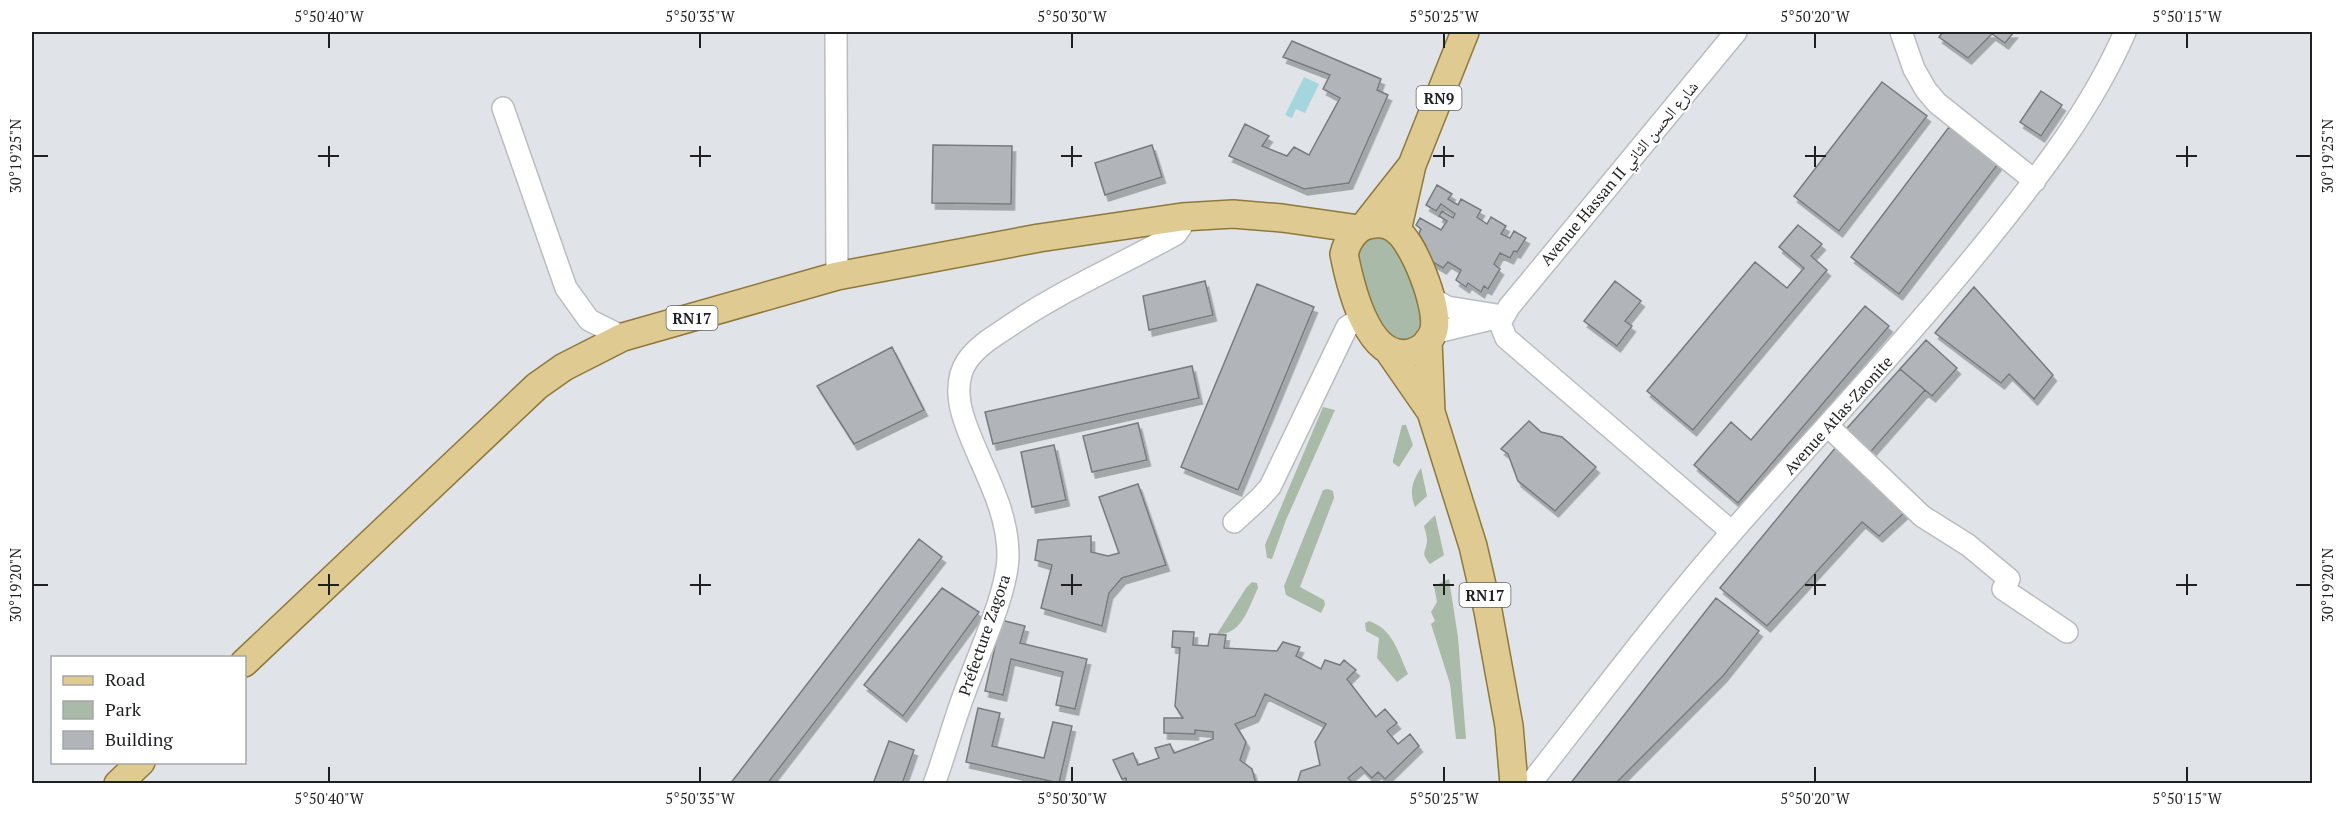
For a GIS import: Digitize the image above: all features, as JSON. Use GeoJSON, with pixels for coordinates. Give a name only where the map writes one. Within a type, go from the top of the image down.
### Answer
{"type":"FeatureCollection","features":[{"type":"Feature","properties":{"kind":"main road","name":"RN9"},"geometry":{"type":"LineString","coordinates":[[1398,231],[1412,165],[1465,32]]}},
{"type":"Feature","properties":{"kind":"main road","name":"RN9"},"geometry":{"type":"LineString","coordinates":[[1361,227],[1412,165]]}},
{"type":"Feature","properties":{"kind":"main road","name":"RN17"},"geometry":{"type":"LineString","coordinates":[[246,661],[537,386],[564,367],[623,337],[837,276],[1059,234],[1217,214],[1361,227],[1385,224],[1398,231],[1412,253],[1434,313],[1430,337],[1431,412],[1473,546],[1488,611],[1509,726],[1514,783]]}},
{"type":"Feature","properties":{"kind":"main road","name":"RN17"},"geometry":{"type":"LineString","coordinates":[[1255,216],[1344,254],[1350,283],[1362,316],[1376,340],[1388,350],[1431,412]]}},
{"type":"Feature","properties":{"kind":"main road"},"geometry":{"type":"LineString","coordinates":[[1344,254],[1348,241],[1361,227]]}},
{"type":"Feature","properties":{"kind":"main road"},"geometry":{"type":"LineString","coordinates":[[1388,350],[1402,354],[1412,353],[1430,337]]}},
{"type":"Feature","properties":{"kind":"main road"},"geometry":{"type":"LineString","coordinates":[[118,783],[139,764]]}},
{"type":"Feature","properties":{"kind":"street"},"geometry":{"type":"LineString","coordinates":[[836,32],[837,276]]}},
{"type":"Feature","properties":{"kind":"street","name":"Avenue Hassan II شارع الحسن الثاني"},"geometry":{"type":"LineString","coordinates":[[1503,316],[1736,32]]}},
{"type":"Feature","properties":{"kind":"street"},"geometry":{"type":"LineString","coordinates":[[1901,32],[1914,69],[1926,90],[1937,103],[2035,181]]}},
{"type":"Feature","properties":{"kind":"street","name":"Avenue Atlas-Zaonite"},"geometry":{"type":"LineString","coordinates":[[1530,783],[1732,532],[1932,310],[2035,181],[2086,107],[2125,32]]}},
{"type":"Feature","properties":{"kind":"street"},"geometry":{"type":"LineString","coordinates":[[503,108],[566,288],[590,320],[623,337]]}},
{"type":"Feature","properties":{"kind":"street","name":"Préfecture Zagora"},"geometry":{"type":"LineString","coordinates":[[934,783],[1007,571],[1005,524],[960,404],[959,386],[966,362],[984,343],[1045,302],[1176,234],[1181,227],[1182,217]]}},
{"type":"Feature","properties":{"kind":"street"},"geometry":{"type":"LineString","coordinates":[[1430,297],[1447,307],[1503,316]]}},
{"type":"Feature","properties":{"kind":"street"},"geometry":{"type":"LineString","coordinates":[[1234,522],[1270,487],[1347,327],[1362,316]]}},
{"type":"Feature","properties":{"kind":"street"},"geometry":{"type":"LineString","coordinates":[[1430,337],[1503,316]]}},
{"type":"Feature","properties":{"kind":"street"},"geometry":{"type":"LineString","coordinates":[[1503,316],[1501,330],[1506,338],[1732,532]]}},
{"type":"Feature","properties":{"kind":"street"},"geometry":{"type":"LineString","coordinates":[[1828,426],[1922,516],[1968,545],[2008,579],[2003,590],[2067,632]]}},
{"type":"Feature","properties":{"kind":"green space"},"geometry":{"type":"Polygon","coordinates":[[[1369,235],[1387,238],[1400,256],[1417,291],[1422,315],[1421,325],[1416,334],[1408,339],[1393,338],[1388,335],[1369,306],[1356,255],[1369,235]]]}},
{"type":"Feature","properties":{"kind":"green space"},"geometry":{"type":"Polygon","coordinates":[[[1323,407],[1335,410],[1286,520],[1272,559],[1267,558],[1265,545],[1323,407]]]}},
{"type":"Feature","properties":{"kind":"green space"},"geometry":{"type":"Polygon","coordinates":[[[1402,425],[1406,425],[1413,445],[1399,467],[1393,463],[1393,460],[1402,425]]]}},
{"type":"Feature","properties":{"kind":"green space"},"geometry":{"type":"Polygon","coordinates":[[[1421,468],[1427,496],[1415,507],[1412,487],[1421,468]]]}},
{"type":"Feature","properties":{"kind":"green space"},"geometry":{"type":"Polygon","coordinates":[[[1323,490],[1333,491],[1334,498],[1300,587],[1324,600],[1325,605],[1321,613],[1286,595],[1284,586],[1323,490]]]}},
{"type":"Feature","properties":{"kind":"green space"},"geometry":{"type":"Polygon","coordinates":[[[1435,515],[1444,555],[1430,564],[1424,555],[1427,541],[1424,526],[1435,515]]]}},
{"type":"Feature","properties":{"kind":"green space"},"geometry":{"type":"Polygon","coordinates":[[[1449,579],[1458,637],[1466,739],[1456,739],[1450,684],[1431,624],[1435,621],[1431,612],[1437,602],[1434,586],[1449,579]]]}},
{"type":"Feature","properties":{"kind":"green space"},"geometry":{"type":"Polygon","coordinates":[[[1252,582],[1257,583],[1258,588],[1239,625],[1226,633],[1217,634],[1246,588],[1252,582]]]}},
{"type":"Feature","properties":{"kind":"green space"},"geometry":{"type":"Polygon","coordinates":[[[1369,621],[1389,635],[1398,650],[1408,674],[1397,682],[1377,658],[1379,638],[1366,631],[1365,623],[1369,621]]]}},
{"type":"Feature","properties":{"kind":"water"},"geometry":{"type":"Polygon","coordinates":[[[1304,77],[1319,84],[1305,113],[1296,109],[1292,118],[1285,115],[1304,77]]]}},
{"type":"Feature","properties":{"kind":"building"},"geometry":{"type":"Polygon","coordinates":[[[1943,32],[2014,32],[2005,43],[1992,34],[1968,58],[1939,37],[1943,32]]]}},
{"type":"Feature","properties":{"kind":"building"},"geometry":{"type":"Polygon","coordinates":[[[1292,41],[1381,79],[1377,90],[1388,95],[1349,183],[1304,189],[1229,156],[1245,124],[1269,136],[1262,146],[1287,156],[1294,147],[1309,155],[1340,98],[1323,89],[1330,75],[1283,57],[1292,41]]]}},
{"type":"Feature","properties":{"kind":"building"},"geometry":{"type":"Polygon","coordinates":[[[1882,82],[1927,116],[1839,231],[1794,196],[1882,82]]]}},
{"type":"Feature","properties":{"kind":"building"},"geometry":{"type":"Polygon","coordinates":[[[2041,91],[2062,105],[2041,136],[2020,122],[2041,91]]]}},
{"type":"Feature","properties":{"kind":"building"},"geometry":{"type":"Polygon","coordinates":[[[1949,127],[1998,164],[1899,294],[1851,257],[1949,127]]]}},
{"type":"Feature","properties":{"kind":"building"},"geometry":{"type":"Polygon","coordinates":[[[933,145],[1012,146],[1011,204],[932,203],[933,145]]]}},
{"type":"Feature","properties":{"kind":"building"},"geometry":{"type":"Polygon","coordinates":[[[1152,145],[1162,177],[1105,195],[1095,163],[1152,145]]]}},
{"type":"Feature","properties":{"kind":"building"},"geometry":{"type":"Polygon","coordinates":[[[1437,185],[1452,194],[1448,199],[1458,205],[1461,199],[1481,210],[1477,217],[1487,224],[1491,217],[1506,226],[1501,234],[1510,238],[1514,231],[1526,238],[1510,258],[1500,253],[1494,264],[1500,269],[1488,289],[1484,286],[1481,292],[1468,283],[1466,287],[1456,280],[1461,270],[1448,262],[1443,268],[1431,261],[1424,251],[1426,246],[1419,234],[1421,229],[1416,225],[1420,218],[1441,230],[1447,221],[1439,216],[1442,211],[1453,218],[1455,214],[1441,204],[1436,211],[1426,205],[1437,185]]]}},
{"type":"Feature","properties":{"kind":"building"},"geometry":{"type":"Polygon","coordinates":[[[1798,225],[1822,244],[1811,256],[1827,270],[1693,430],[1647,391],[1755,262],[1787,288],[1804,268],[1779,247],[1798,225]]]}},
{"type":"Feature","properties":{"kind":"building"},"geometry":{"type":"Polygon","coordinates":[[[1205,281],[1213,315],[1149,330],[1143,296],[1205,281]]]}},
{"type":"Feature","properties":{"kind":"building"},"geometry":{"type":"Polygon","coordinates":[[[1615,281],[1641,301],[1625,321],[1632,326],[1617,346],[1584,321],[1615,281]]]}},
{"type":"Feature","properties":{"kind":"building"},"geometry":{"type":"Polygon","coordinates":[[[1257,284],[1314,307],[1238,490],[1181,467],[1257,284]]]}},
{"type":"Feature","properties":{"kind":"building"},"geometry":{"type":"Polygon","coordinates":[[[1974,287],[2053,375],[2034,399],[2009,374],[2001,383],[1935,333],[1974,287]]]}},
{"type":"Feature","properties":{"kind":"building"},"geometry":{"type":"Polygon","coordinates":[[[1865,306],[1889,326],[1738,503],[1694,465],[1731,422],[1751,440],[1865,306]]]}},
{"type":"Feature","properties":{"kind":"building"},"geometry":{"type":"Polygon","coordinates":[[[1926,340],[1957,368],[1932,396],[1900,369],[1926,340]]]}},
{"type":"Feature","properties":{"kind":"building"},"geometry":{"type":"Polygon","coordinates":[[[892,347],[924,410],[854,444],[817,386],[892,347]]]}},
{"type":"Feature","properties":{"kind":"building"},"geometry":{"type":"Polygon","coordinates":[[[1192,366],[1199,398],[993,444],[985,412],[1192,366]]]}},
{"type":"Feature","properties":{"kind":"building"},"geometry":{"type":"Polygon","coordinates":[[[1900,369],[1925,390],[1866,457],[1841,435],[1900,369]]]}},
{"type":"Feature","properties":{"kind":"building"},"geometry":{"type":"Polygon","coordinates":[[[1529,421],[1541,432],[1562,437],[1596,467],[1555,511],[1518,481],[1508,454],[1501,449],[1529,421]]]}},
{"type":"Feature","properties":{"kind":"building"},"geometry":{"type":"Polygon","coordinates":[[[1138,423],[1147,460],[1092,472],[1083,436],[1138,423]]]}},
{"type":"Feature","properties":{"kind":"building"},"geometry":{"type":"Polygon","coordinates":[[[1054,445],[1066,500],[1032,507],[1021,452],[1054,445]]]}},
{"type":"Feature","properties":{"kind":"building"},"geometry":{"type":"Polygon","coordinates":[[[1836,447],[1904,513],[1879,536],[1862,522],[1767,626],[1720,588],[1836,447]]]}},
{"type":"Feature","properties":{"kind":"building"},"geometry":{"type":"Polygon","coordinates":[[[1138,484],[1166,565],[1122,578],[1109,593],[1102,626],[1041,608],[1052,565],[1035,560],[1038,540],[1091,536],[1091,552],[1108,556],[1119,553],[1099,497],[1138,484]]]}},
{"type":"Feature","properties":{"kind":"building"},"geometry":{"type":"Polygon","coordinates":[[[919,539],[942,557],[767,784],[730,784],[919,539]]]}},
{"type":"Feature","properties":{"kind":"building"},"geometry":{"type":"Polygon","coordinates":[[[942,588],[979,612],[903,716],[864,685],[942,588]]]}},
{"type":"Feature","properties":{"kind":"building"},"geometry":{"type":"Polygon","coordinates":[[[1716,598],[1759,631],[1723,676],[1615,784],[1570,784],[1716,598]]]}},
{"type":"Feature","properties":{"kind":"building"},"geometry":{"type":"Polygon","coordinates":[[[1001,620],[1025,626],[1020,643],[1087,659],[1075,709],[1056,705],[1063,672],[1011,659],[1003,695],[985,691],[1001,620]]]}},
{"type":"Feature","properties":{"kind":"building"},"geometry":{"type":"Polygon","coordinates":[[[1173,631],[1194,632],[1193,645],[1208,646],[1210,634],[1226,635],[1224,648],[1277,651],[1283,642],[1300,647],[1296,656],[1321,669],[1325,660],[1340,665],[1344,660],[1356,670],[1347,679],[1376,717],[1385,709],[1397,723],[1387,731],[1398,744],[1410,734],[1419,746],[1385,779],[1378,772],[1372,778],[1361,767],[1348,778],[1354,784],[1297,784],[1301,771],[1320,765],[1315,742],[1326,724],[1265,694],[1255,716],[1235,724],[1246,742],[1240,760],[1252,769],[1256,784],[1127,784],[1126,778],[1122,779],[1113,760],[1133,753],[1138,765],[1159,758],[1155,748],[1170,744],[1174,753],[1213,739],[1213,732],[1195,730],[1195,734],[1164,733],[1164,718],[1183,718],[1175,706],[1180,648],[1172,647],[1173,631]]]}},
{"type":"Feature","properties":{"kind":"building"},"geometry":{"type":"Polygon","coordinates":[[[978,708],[1000,713],[992,746],[1044,758],[1053,722],[1072,726],[1059,783],[966,762],[978,708]]]}},
{"type":"Feature","properties":{"kind":"building"},"geometry":{"type":"Polygon","coordinates":[[[889,741],[914,750],[902,784],[873,784],[889,741]]]}}]}
